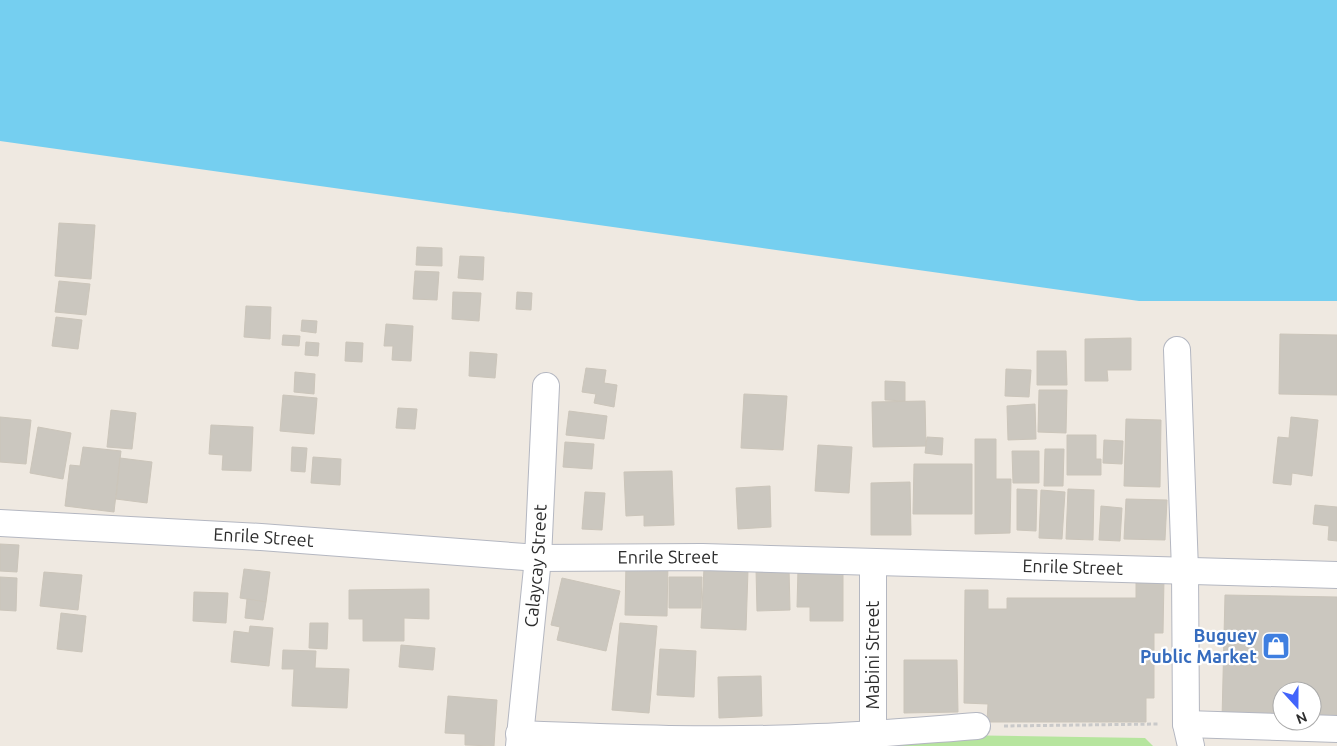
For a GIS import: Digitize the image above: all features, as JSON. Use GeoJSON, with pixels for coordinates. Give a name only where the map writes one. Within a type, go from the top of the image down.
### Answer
{"type":"FeatureCollection","features":[{"type":"Feature","properties":{"kind":"street"},"geometry":{"type":"LineString","coordinates":[[1178,350],[1189,735],[1337,729]]}},
{"type":"Feature","properties":{"kind":"street","name":"Calaycay Street"},"geometry":{"type":"LineString","coordinates":[[519,740],[538,558],[546,386]]}},
{"type":"Feature","properties":{"kind":"street","name":"Enrile Street"},"geometry":{"type":"LineString","coordinates":[[0,523],[261,537],[538,558],[702,557],[1337,575]]}},
{"type":"Feature","properties":{"kind":"street","name":"Mabini Street"},"geometry":{"type":"LineString","coordinates":[[873,563],[873,740]]}},
{"type":"Feature","properties":{"kind":"street"},"geometry":{"type":"LineString","coordinates":[[519,740],[818,737],[873,740],[977,726]]}},
{"type":"Feature","properties":{"kind":"path"},"geometry":{"type":"LineString","coordinates":[[977,726],[1189,735]]}},
{"type":"Feature","properties":{"kind":"green space"},"geometry":{"type":"Polygon","coordinates":[[[886,734],[1145,738],[1153,746],[877,746],[886,734]]]}},
{"type":"Feature","properties":{"kind":"water"},"geometry":{"type":"Polygon","coordinates":[[[0,0],[1337,0],[1337,301],[1139,301],[0,141],[0,0]]]}},
{"type":"Feature","properties":{"kind":"building"},"geometry":{"type":"Polygon","coordinates":[[[59,223],[95,225],[91,279],[55,276],[59,223]]]}},
{"type":"Feature","properties":{"kind":"building"},"geometry":{"type":"Polygon","coordinates":[[[417,247],[442,248],[442,266],[416,265],[417,247]]]}},
{"type":"Feature","properties":{"kind":"building"},"geometry":{"type":"Polygon","coordinates":[[[460,256],[484,257],[483,280],[458,278],[460,256]]]}},
{"type":"Feature","properties":{"kind":"building"},"geometry":{"type":"Polygon","coordinates":[[[415,271],[439,272],[437,300],[413,299],[415,271]]]}},
{"type":"Feature","properties":{"kind":"building"},"geometry":{"type":"Polygon","coordinates":[[[59,281],[90,284],[86,315],[55,312],[59,281]]]}},
{"type":"Feature","properties":{"kind":"building"},"geometry":{"type":"Polygon","coordinates":[[[453,292],[481,293],[479,321],[452,319],[453,292]]]}},
{"type":"Feature","properties":{"kind":"building"},"geometry":{"type":"Polygon","coordinates":[[[517,292],[532,293],[531,310],[516,309],[517,292]]]}},
{"type":"Feature","properties":{"kind":"building"},"geometry":{"type":"Polygon","coordinates":[[[246,306],[271,307],[270,339],[244,337],[246,306]]]}},
{"type":"Feature","properties":{"kind":"building"},"geometry":{"type":"Polygon","coordinates":[[[56,317],[82,320],[78,349],[52,346],[56,317]]]}},
{"type":"Feature","properties":{"kind":"building"},"geometry":{"type":"Polygon","coordinates":[[[302,320],[317,321],[316,333],[301,331],[302,320]]]}},
{"type":"Feature","properties":{"kind":"building"},"geometry":{"type":"Polygon","coordinates":[[[386,324],[413,326],[411,361],[392,360],[393,346],[384,346],[386,324]]]}},
{"type":"Feature","properties":{"kind":"building"},"geometry":{"type":"Polygon","coordinates":[[[1280,334],[1337,335],[1337,395],[1279,394],[1280,334]]]}},
{"type":"Feature","properties":{"kind":"building"},"geometry":{"type":"Polygon","coordinates":[[[283,335],[300,336],[299,346],[282,345],[283,335]]]}},
{"type":"Feature","properties":{"kind":"building"},"geometry":{"type":"Polygon","coordinates":[[[1131,338],[1131,370],[1107,370],[1108,381],[1085,381],[1085,339],[1131,338]]]}},
{"type":"Feature","properties":{"kind":"building"},"geometry":{"type":"Polygon","coordinates":[[[306,342],[319,343],[318,356],[305,355],[306,342]]]}},
{"type":"Feature","properties":{"kind":"building"},"geometry":{"type":"Polygon","coordinates":[[[346,342],[363,343],[362,362],[345,361],[346,342]]]}},
{"type":"Feature","properties":{"kind":"building"},"geometry":{"type":"Polygon","coordinates":[[[1037,351],[1066,351],[1067,385],[1037,385],[1037,351]]]}},
{"type":"Feature","properties":{"kind":"building"},"geometry":{"type":"Polygon","coordinates":[[[470,352],[497,354],[495,378],[469,376],[470,352]]]}},
{"type":"Feature","properties":{"kind":"building"},"geometry":{"type":"Polygon","coordinates":[[[586,368],[606,370],[604,383],[617,385],[614,407],[594,403],[596,394],[582,392],[586,368]]]}},
{"type":"Feature","properties":{"kind":"building"},"geometry":{"type":"Polygon","coordinates":[[[1006,369],[1031,370],[1029,397],[1005,396],[1006,369]]]}},
{"type":"Feature","properties":{"kind":"building"},"geometry":{"type":"Polygon","coordinates":[[[295,372],[315,374],[314,394],[294,392],[295,372]]]}},
{"type":"Feature","properties":{"kind":"building"},"geometry":{"type":"Polygon","coordinates":[[[885,381],[905,382],[905,401],[885,400],[885,381]]]}},
{"type":"Feature","properties":{"kind":"building"},"geometry":{"type":"Polygon","coordinates":[[[1039,390],[1067,390],[1066,433],[1038,432],[1039,390]]]}},
{"type":"Feature","properties":{"kind":"building"},"geometry":{"type":"Polygon","coordinates":[[[744,394],[787,396],[783,450],[741,448],[744,394]]]}},
{"type":"Feature","properties":{"kind":"building"},"geometry":{"type":"Polygon","coordinates":[[[283,395],[317,398],[314,434],[280,431],[283,395]]]}},
{"type":"Feature","properties":{"kind":"building"},"geometry":{"type":"Polygon","coordinates":[[[925,401],[926,446],[873,447],[872,402],[925,401]]]}},
{"type":"Feature","properties":{"kind":"building"},"geometry":{"type":"Polygon","coordinates":[[[1035,404],[1036,439],[1008,440],[1007,406],[1035,404]]]}},
{"type":"Feature","properties":{"kind":"building"},"geometry":{"type":"Polygon","coordinates":[[[398,408],[417,409],[415,429],[396,428],[398,408]]]}},
{"type":"Feature","properties":{"kind":"building"},"geometry":{"type":"Polygon","coordinates":[[[111,410],[136,413],[132,449],[107,447],[111,410]]]}},
{"type":"Feature","properties":{"kind":"building"},"geometry":{"type":"Polygon","coordinates":[[[569,411],[607,416],[604,439],[566,435],[569,411]]]}},
{"type":"Feature","properties":{"kind":"building"},"geometry":{"type":"Polygon","coordinates":[[[0,417],[31,420],[26,464],[0,462],[0,417]]]}},
{"type":"Feature","properties":{"kind":"building"},"geometry":{"type":"Polygon","coordinates":[[[1291,417],[1318,420],[1312,476],[1292,473],[1291,485],[1273,483],[1278,437],[1289,438],[1291,417]]]}},
{"type":"Feature","properties":{"kind":"building"},"geometry":{"type":"Polygon","coordinates":[[[1126,419],[1161,420],[1160,487],[1124,486],[1126,419]]]}},
{"type":"Feature","properties":{"kind":"building"},"geometry":{"type":"Polygon","coordinates":[[[211,425],[253,427],[251,471],[222,470],[223,455],[209,454],[211,425]]]}},
{"type":"Feature","properties":{"kind":"building"},"geometry":{"type":"Polygon","coordinates":[[[38,427],[71,433],[63,479],[30,473],[38,427]]]}},
{"type":"Feature","properties":{"kind":"building"},"geometry":{"type":"Polygon","coordinates":[[[1067,435],[1096,435],[1096,459],[1101,459],[1101,475],[1067,475],[1067,435]]]}},
{"type":"Feature","properties":{"kind":"building"},"geometry":{"type":"Polygon","coordinates":[[[927,437],[943,438],[942,455],[925,453],[927,437]]]}},
{"type":"Feature","properties":{"kind":"building"},"geometry":{"type":"Polygon","coordinates":[[[975,439],[996,439],[996,479],[1011,479],[1010,533],[975,534],[975,439]]]}},
{"type":"Feature","properties":{"kind":"building"},"geometry":{"type":"Polygon","coordinates":[[[1104,440],[1123,441],[1122,464],[1103,463],[1104,440]]]}},
{"type":"Feature","properties":{"kind":"building"},"geometry":{"type":"Polygon","coordinates":[[[565,442],[594,444],[592,469],[563,467],[565,442]]]}},
{"type":"Feature","properties":{"kind":"building"},"geometry":{"type":"Polygon","coordinates":[[[818,445],[852,447],[849,493],[815,491],[818,445]]]}},
{"type":"Feature","properties":{"kind":"building"},"geometry":{"type":"Polygon","coordinates":[[[83,447],[121,451],[114,512],[65,506],[70,465],[80,466],[83,447]]]}},
{"type":"Feature","properties":{"kind":"building"},"geometry":{"type":"Polygon","coordinates":[[[292,447],[307,448],[305,472],[291,471],[292,447]]]}},
{"type":"Feature","properties":{"kind":"building"},"geometry":{"type":"Polygon","coordinates":[[[1045,449],[1064,449],[1063,486],[1044,486],[1045,449]]]}},
{"type":"Feature","properties":{"kind":"building"},"geometry":{"type":"Polygon","coordinates":[[[1012,451],[1039,451],[1039,483],[1013,483],[1012,451]]]}},
{"type":"Feature","properties":{"kind":"building"},"geometry":{"type":"Polygon","coordinates":[[[313,457],[341,459],[340,485],[311,483],[313,457]]]}},
{"type":"Feature","properties":{"kind":"building"},"geometry":{"type":"Polygon","coordinates":[[[120,458],[152,462],[147,503],[116,499],[120,458]]]}},
{"type":"Feature","properties":{"kind":"building"},"geometry":{"type":"Polygon","coordinates":[[[914,464],[972,464],[972,514],[913,514],[914,464]]]}},
{"type":"Feature","properties":{"kind":"building"},"geometry":{"type":"Polygon","coordinates":[[[672,471],[674,525],[644,526],[644,515],[626,516],[624,472],[672,471]]]}},
{"type":"Feature","properties":{"kind":"building"},"geometry":{"type":"Polygon","coordinates":[[[910,482],[911,535],[871,535],[871,483],[910,482]]]}},
{"type":"Feature","properties":{"kind":"building"},"geometry":{"type":"Polygon","coordinates":[[[770,486],[771,527],[738,529],[736,488],[770,486]]]}},
{"type":"Feature","properties":{"kind":"building"},"geometry":{"type":"Polygon","coordinates":[[[1017,489],[1037,490],[1036,531],[1017,530],[1017,489]]]}},
{"type":"Feature","properties":{"kind":"building"},"geometry":{"type":"Polygon","coordinates":[[[1068,489],[1094,490],[1093,540],[1066,539],[1068,489]]]}},
{"type":"Feature","properties":{"kind":"building"},"geometry":{"type":"Polygon","coordinates":[[[1041,490],[1065,492],[1062,539],[1039,538],[1041,490]]]}},
{"type":"Feature","properties":{"kind":"building"},"geometry":{"type":"Polygon","coordinates":[[[585,492],[605,493],[602,530],[582,529],[585,492]]]}},
{"type":"Feature","properties":{"kind":"building"},"geometry":{"type":"Polygon","coordinates":[[[1126,499],[1167,500],[1165,540],[1124,539],[1126,499]]]}},
{"type":"Feature","properties":{"kind":"building"},"geometry":{"type":"Polygon","coordinates":[[[1315,505],[1337,507],[1337,541],[1328,540],[1329,526],[1313,524],[1315,505]]]}},
{"type":"Feature","properties":{"kind":"building"},"geometry":{"type":"Polygon","coordinates":[[[1101,506],[1122,508],[1120,541],[1099,540],[1101,506]]]}},
{"type":"Feature","properties":{"kind":"building"},"geometry":{"type":"Polygon","coordinates":[[[0,544],[19,545],[17,572],[0,571],[0,544]]]}},
{"type":"Feature","properties":{"kind":"building"},"geometry":{"type":"Polygon","coordinates":[[[626,562],[668,562],[667,616],[625,615],[626,562]]]}},
{"type":"Feature","properties":{"kind":"building"},"geometry":{"type":"Polygon","coordinates":[[[704,568],[748,570],[746,630],[701,628],[704,568]]]}},
{"type":"Feature","properties":{"kind":"building"},"geometry":{"type":"Polygon","coordinates":[[[789,568],[790,610],[757,611],[756,569],[789,568]]]}},
{"type":"Feature","properties":{"kind":"building"},"geometry":{"type":"Polygon","coordinates":[[[244,569],[270,572],[266,602],[240,598],[244,569]]]}},
{"type":"Feature","properties":{"kind":"building"},"geometry":{"type":"Polygon","coordinates":[[[798,569],[843,569],[843,621],[810,621],[810,607],[797,607],[798,569]]]}},
{"type":"Feature","properties":{"kind":"building"},"geometry":{"type":"Polygon","coordinates":[[[44,572],[82,575],[78,610],[40,606],[44,572]]]}},
{"type":"Feature","properties":{"kind":"building"},"geometry":{"type":"Polygon","coordinates":[[[0,577],[17,578],[16,611],[0,610],[0,577]]]}},
{"type":"Feature","properties":{"kind":"building"},"geometry":{"type":"Polygon","coordinates":[[[669,577],[702,577],[701,608],[669,608],[669,577]]]}},
{"type":"Feature","properties":{"kind":"building"},"geometry":{"type":"Polygon","coordinates":[[[562,578],[620,591],[606,651],[557,640],[560,627],[551,625],[562,578]]]}},
{"type":"Feature","properties":{"kind":"building"},"geometry":{"type":"Polygon","coordinates":[[[1136,578],[1164,578],[1163,633],[1154,633],[1154,698],[1146,698],[1146,722],[987,722],[988,704],[964,703],[965,590],[988,590],[988,609],[1007,609],[1007,598],[1136,598],[1136,578]]]}},
{"type":"Feature","properties":{"kind":"building"},"geometry":{"type":"Polygon","coordinates":[[[429,589],[429,619],[404,618],[404,641],[363,641],[363,619],[349,619],[349,590],[429,589]]]}},
{"type":"Feature","properties":{"kind":"building"},"geometry":{"type":"Polygon","coordinates":[[[194,592],[228,593],[226,623],[193,621],[194,592]]]}},
{"type":"Feature","properties":{"kind":"building"},"geometry":{"type":"Polygon","coordinates":[[[1225,595],[1337,597],[1337,722],[1322,721],[1322,681],[1272,681],[1272,721],[1222,719],[1225,595]]]}},
{"type":"Feature","properties":{"kind":"building"},"geometry":{"type":"Polygon","coordinates":[[[247,599],[266,602],[263,620],[245,618],[247,599]]]}},
{"type":"Feature","properties":{"kind":"building"},"geometry":{"type":"Polygon","coordinates":[[[61,613],[86,616],[82,652],[57,649],[61,613]]]}},
{"type":"Feature","properties":{"kind":"building"},"geometry":{"type":"Polygon","coordinates":[[[310,623],[328,623],[327,649],[309,648],[310,623]]]}},
{"type":"Feature","properties":{"kind":"building"},"geometry":{"type":"Polygon","coordinates":[[[620,623],[657,626],[649,713],[612,710],[620,623]]]}},
{"type":"Feature","properties":{"kind":"building"},"geometry":{"type":"Polygon","coordinates":[[[250,626],[273,628],[269,666],[231,662],[234,631],[249,633],[250,626]]]}},
{"type":"Feature","properties":{"kind":"building"},"geometry":{"type":"Polygon","coordinates":[[[401,645],[435,648],[433,670],[399,667],[401,645]]]}},
{"type":"Feature","properties":{"kind":"building"},"geometry":{"type":"Polygon","coordinates":[[[660,649],[696,651],[694,697],[657,695],[660,649]]]}},
{"type":"Feature","properties":{"kind":"building"},"geometry":{"type":"Polygon","coordinates":[[[283,650],[316,651],[315,668],[349,669],[347,708],[292,706],[294,669],[282,669],[283,650]]]}},
{"type":"Feature","properties":{"kind":"building"},"geometry":{"type":"Polygon","coordinates":[[[904,660],[957,660],[958,712],[904,713],[904,660]]]}},
{"type":"Feature","properties":{"kind":"building"},"geometry":{"type":"Polygon","coordinates":[[[761,676],[762,716],[719,718],[718,677],[761,676]]]}},
{"type":"Feature","properties":{"kind":"building"},"geometry":{"type":"Polygon","coordinates":[[[448,696],[497,700],[494,746],[465,745],[465,734],[445,733],[448,696]]]}},
{"type":"Feature","properties":{"kind":"place","name":"Buguey Public Market"},"geometry":{"type":"Point","coordinates":[1276,646]}}]}
